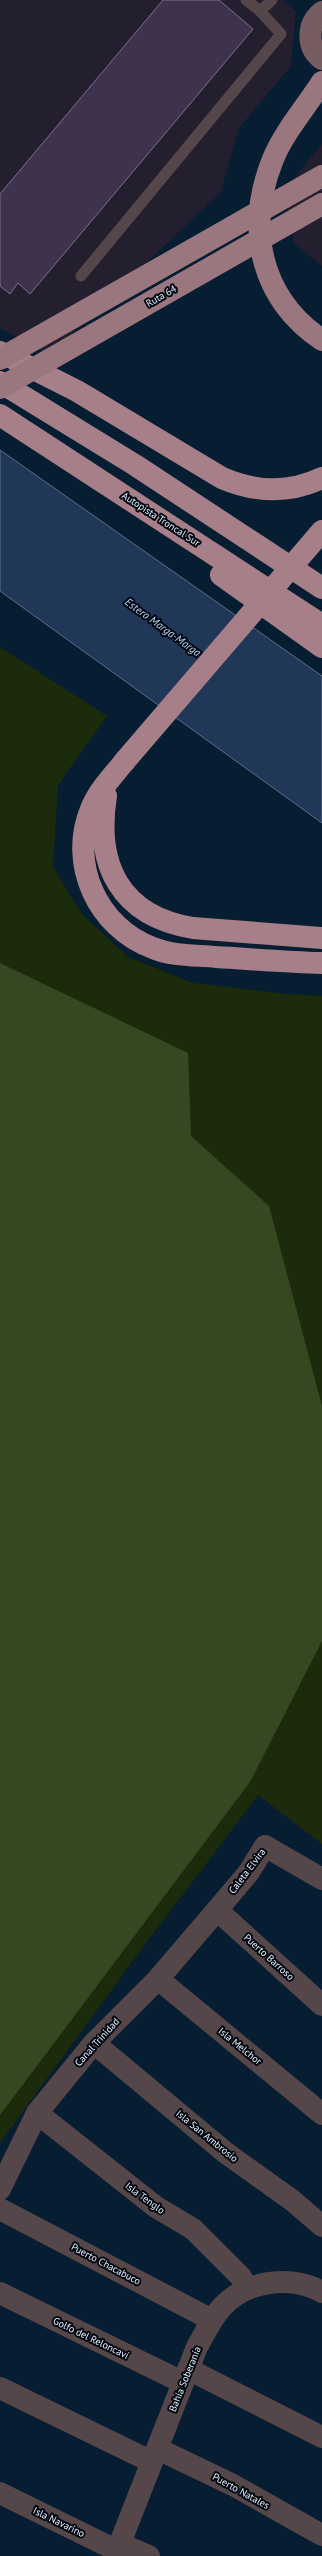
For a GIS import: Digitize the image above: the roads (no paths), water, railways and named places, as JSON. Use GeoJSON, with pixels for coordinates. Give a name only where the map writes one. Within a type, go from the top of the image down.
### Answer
{"type":"FeatureCollection","features":[{"type":"Feature","properties":{"kind":"highway"},"geometry":{"type":"LineString","coordinates":[[322,82],[282,141],[267,176],[260,218],[260,246],[266,273],[279,298],[299,322],[322,340]]}},
{"type":"Feature","properties":{"kind":"highway"},"geometry":{"type":"LineString","coordinates":[[300,116],[322,100]]}},
{"type":"Feature","properties":{"kind":"highway"},"geometry":{"type":"LineString","coordinates":[[0,358],[322,176]]}},
{"type":"Feature","properties":{"kind":"highway","name":"Ruta 64"},"geometry":{"type":"LineString","coordinates":[[0,388],[322,204]]}},
{"type":"Feature","properties":{"kind":"highway"},"geometry":{"type":"LineString","coordinates":[[0,352],[78,390],[217,475],[238,485],[261,489],[287,489],[322,478]]}},
{"type":"Feature","properties":{"kind":"highway"},"geometry":{"type":"LineString","coordinates":[[0,382],[135,465],[322,588]]}},
{"type":"Feature","properties":{"kind":"highway","name":"Autopista Troncal Sur"},"geometry":{"type":"LineString","coordinates":[[0,415],[322,625]]}},
{"type":"Feature","properties":{"kind":"highway"},"geometry":{"type":"LineString","coordinates":[[74,462],[184,549],[322,647]]}},
{"type":"Feature","properties":{"kind":"highway"},"geometry":{"type":"LineString","coordinates":[[322,532],[108,781],[91,809],[86,825],[83,858],[91,891],[110,920],[123,932],[153,949],[170,953],[322,963]]}},
{"type":"Feature","properties":{"kind":"highway"},"geometry":{"type":"LineString","coordinates":[[108,781],[102,825],[106,857],[120,886],[145,911],[171,923],[193,928],[322,938]]}},
{"type":"Feature","properties":{"kind":"main road"},"geometry":{"type":"LineString","coordinates":[[322,12],[313,22],[310,31],[313,48],[322,59]]}},
{"type":"Feature","properties":{"kind":"street","name":"Caleta Elvira"},"geometry":{"type":"LineString","coordinates":[[217,1910],[248,1872],[265,1846],[322,1879]]}},
{"type":"Feature","properties":{"kind":"street","name":"Canal Trinidad"},"geometry":{"type":"LineString","coordinates":[[0,2189],[37,2113],[94,2043],[158,1979],[217,1910]]}},
{"type":"Feature","properties":{"kind":"street","name":"Puerto Barroso"},"geometry":{"type":"LineString","coordinates":[[217,1910],[322,2005]]}},
{"type":"Feature","properties":{"kind":"street","name":"Isla Melchor"},"geometry":{"type":"LineString","coordinates":[[158,1979],[322,2114]]}},
{"type":"Feature","properties":{"kind":"street","name":"Isla San Ambrosio"},"geometry":{"type":"LineString","coordinates":[[94,2043],[226,2153],[293,2202],[322,2226]]}},
{"type":"Feature","properties":{"kind":"street","name":"Isla Tenglo"},"geometry":{"type":"LineString","coordinates":[[37,2113],[156,2207],[193,2229],[241,2277],[247,2288]]}},
{"type":"Feature","properties":{"kind":"street","name":"Puerto Chacabuco"},"geometry":{"type":"LineString","coordinates":[[0,2209],[212,2320]]}},
{"type":"Feature","properties":{"kind":"street","name":"Bahía Soberanía"},"geometry":{"type":"LineString","coordinates":[[118,2550],[185,2376],[212,2320],[222,2306],[247,2288],[268,2282],[291,2283],[322,2291]]}},
{"type":"Feature","properties":{"kind":"street","name":"Golfo del Reloncaví"},"geometry":{"type":"LineString","coordinates":[[0,2293],[322,2437]]}},
{"type":"Feature","properties":{"kind":"street","name":"Puerto Natales"},"geometry":{"type":"LineString","coordinates":[[0,2388],[155,2455],[233,2485],[322,2535]]}},
{"type":"Feature","properties":{"kind":"street","name":"Isla Navarino"},"geometry":{"type":"LineString","coordinates":[[0,2493],[118,2550],[148,2556]]}},
{"type":"Feature","properties":{"kind":"lane"},"geometry":{"type":"LineString","coordinates":[[80,276],[281,34],[260,11],[246,0]]}},
{"type":"Feature","properties":{"kind":"lane"},"geometry":{"type":"LineString","coordinates":[[260,11],[272,0]]}},
{"type":"Feature","properties":{"kind":"water","name":"Estero Marga-Marga"},"geometry":{"type":"Polygon","coordinates":[[[0,450],[322,676],[322,823],[0,591],[0,450]]]}}]}
